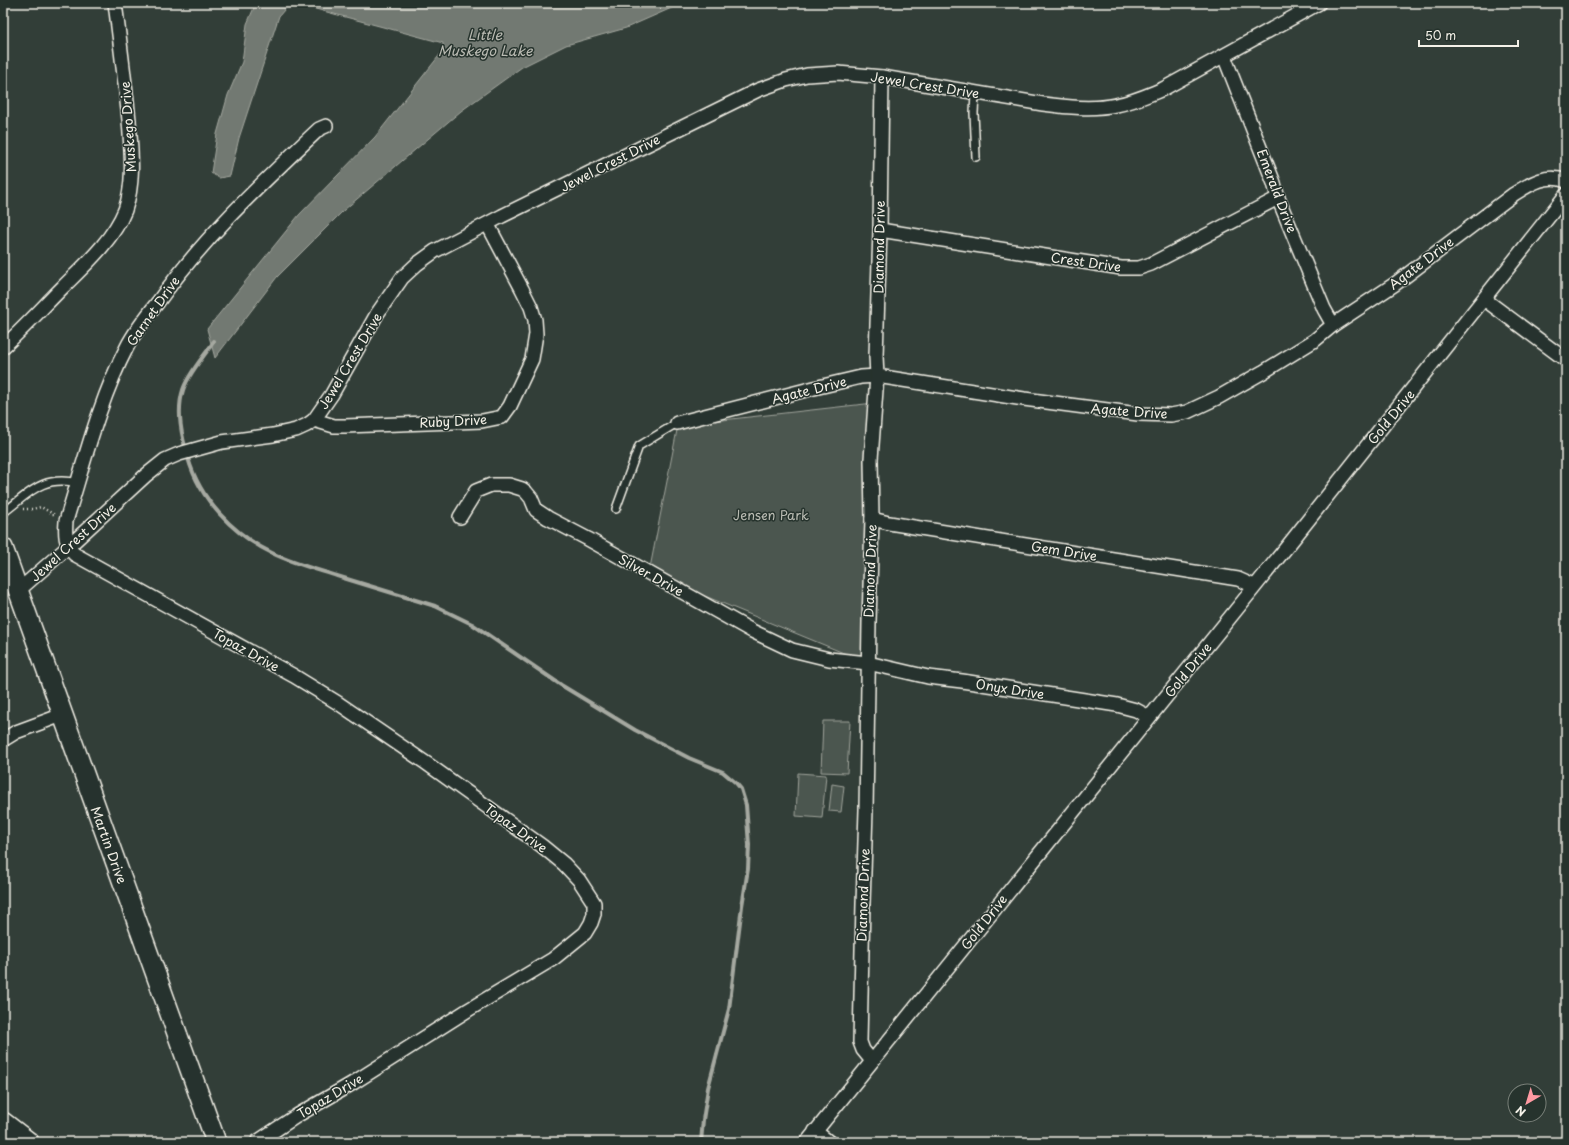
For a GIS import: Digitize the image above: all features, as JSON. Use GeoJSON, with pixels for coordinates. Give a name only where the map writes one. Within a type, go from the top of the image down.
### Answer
{"type":"FeatureCollection","features":[{"type":"Feature","properties":{"kind":"street","name":"Muskego Drive"},"geometry":{"type":"LineString","coordinates":[[3,347],[106,242],[118,225],[128,199],[132,177],[132,159],[126,82],[115,3]]}},
{"type":"Feature","properties":{"kind":"street","name":"Jewel Crest Drive"},"geometry":{"type":"LineString","coordinates":[[19,590],[165,460],[222,442],[273,435],[296,430],[314,420],[332,394],[377,314],[402,278],[416,264],[434,251],[758,90],[786,80],[807,75],[838,73],[882,78],[1043,104],[1069,107],[1115,106],[1163,89],[1319,3]]}},
{"type":"Feature","properties":{"kind":"street","name":"Emerald Drive"},"geometry":{"type":"LineString","coordinates":[[1224,56],[1274,183],[1278,198],[1324,309],[1333,325]]}},
{"type":"Feature","properties":{"kind":"street","name":"Diamond Drive"},"geometry":{"type":"LineString","coordinates":[[872,1061],[863,1050],[860,1042],[870,542],[872,519],[871,459],[877,376],[876,356],[880,230],[882,78]]}},
{"type":"Feature","properties":{"kind":"street","name":"Garnet Drive"},"geometry":{"type":"LineString","coordinates":[[68,547],[65,533],[66,521],[99,413],[117,368],[140,326],[170,284],[204,243],[277,169],[319,129],[326,126]]}},
{"type":"Feature","properties":{"kind":"street","name":"Agate Drive"},"geometry":{"type":"LineString","coordinates":[[677,424],[726,410],[861,377],[877,376],[1138,414],[1171,414],[1187,412],[1219,397],[1315,340],[1333,325],[1395,284],[1514,194],[1534,181],[1545,178],[1556,178],[1566,181]]}},
{"type":"Feature","properties":{"kind":"street","name":"Gold Drive"},"geometry":{"type":"LineString","coordinates":[[807,1142],[1295,537],[1566,195]]}},
{"type":"Feature","properties":{"kind":"street","name":"Crest Drive"},"geometry":{"type":"LineString","coordinates":[[880,230],[1121,268],[1139,268],[1152,264],[1278,198]]}},
{"type":"Feature","properties":{"kind":"street","name":"Ruby Drive"},"geometry":{"type":"LineString","coordinates":[[314,420],[334,426],[345,426],[482,421],[502,417],[510,406],[532,359],[536,334],[535,320],[522,289],[488,225]]}},
{"type":"Feature","properties":{"kind":"street"},"geometry":{"type":"LineString","coordinates":[[1484,299],[1566,360]]}},
{"type":"Feature","properties":{"kind":"street","name":"Silver Drive"},"geometry":{"type":"LineString","coordinates":[[460,517],[476,491],[491,485],[509,485],[522,489],[532,498],[536,510],[548,518],[752,631],[792,650],[829,659],[868,663]]}},
{"type":"Feature","properties":{"kind":"street","name":"Gem Drive"},"geometry":{"type":"LineString","coordinates":[[872,519],[889,523],[954,532],[968,536],[1238,578],[1254,586]]}},
{"type":"Feature","properties":{"kind":"street","name":"Topaz Drive"},"geometry":{"type":"LineString","coordinates":[[68,547],[74,554],[294,676],[338,703],[542,846],[564,864],[579,880],[594,903],[594,914],[585,933],[553,959],[298,1115],[257,1142]]}},
{"type":"Feature","properties":{"kind":"street","name":"Martin Drive"},"geometry":{"type":"LineString","coordinates":[[3,548],[216,1142]]}},
{"type":"Feature","properties":{"kind":"street","name":"Onyx Drive"},"geometry":{"type":"LineString","coordinates":[[868,663],[928,677],[962,681],[1116,706],[1136,710],[1149,718]]}},
{"type":"Feature","properties":{"kind":"street"},"geometry":{"type":"LineString","coordinates":[[3,740],[16,732],[62,715]]}},
{"type":"Feature","properties":{"kind":"street"},"geometry":{"type":"LineString","coordinates":[[3,1122],[29,1142]]}},
{"type":"Feature","properties":{"kind":"street"},"geometry":{"type":"LineString","coordinates":[[815,1131],[829,1142]]}},
{"type":"Feature","properties":{"kind":"lane"},"geometry":{"type":"LineString","coordinates":[[975,93],[974,113],[976,157]]}},
{"type":"Feature","properties":{"kind":"lane"},"geometry":{"type":"LineString","coordinates":[[616,510],[640,446],[677,424]]}},
{"type":"Feature","properties":{"kind":"lane"},"geometry":{"type":"LineString","coordinates":[[3,513],[36,487],[43,484],[66,480],[78,483]]}},
{"type":"Feature","properties":{"kind":"path"},"geometry":{"type":"LineString","coordinates":[[10,508],[32,510],[41,507],[56,516],[65,533]]}},
{"type":"Feature","properties":{"kind":"green space","name":"Jensen Park"},"geometry":{"type":"Polygon","coordinates":[[[874,403],[868,663],[649,573],[678,425],[874,403]]]}},
{"type":"Feature","properties":{"kind":"green space"},"geometry":{"type":"Polygon","coordinates":[[[823,721],[850,721],[847,773],[821,772],[823,721]]]}},
{"type":"Feature","properties":{"kind":"green space"},"geometry":{"type":"Polygon","coordinates":[[[798,773],[826,775],[822,818],[796,816],[798,773]]]}},
{"type":"Feature","properties":{"kind":"green space"},"geometry":{"type":"Polygon","coordinates":[[[832,784],[844,786],[841,812],[829,811],[832,784]]]}},
{"type":"Feature","properties":{"kind":"water"},"geometry":{"type":"Polygon","coordinates":[[[256,3],[290,3],[279,16],[239,138],[230,176],[219,178],[211,173],[217,134],[228,95],[242,62],[247,24],[256,3]]]}},
{"type":"Feature","properties":{"kind":"water","name":"Little Muskego Lake"},"geometry":{"type":"Polygon","coordinates":[[[293,3],[452,3],[467,7],[478,3],[683,3],[626,28],[566,45],[522,67],[461,111],[344,210],[277,277],[215,358],[207,329],[299,215],[375,137],[442,52],[443,43],[293,3]]]}},
{"type":"Feature","properties":{"kind":"waterway"},"geometry":{"type":"LineString","coordinates":[[214,341],[186,383],[181,398],[180,416],[184,442],[193,473],[210,502],[231,526],[258,545],[288,560],[435,606],[472,624],[561,685],[635,730],[689,758],[723,772],[741,789],[746,805],[749,845],[748,869],[729,1009],[708,1088],[701,1142]]}}]}
